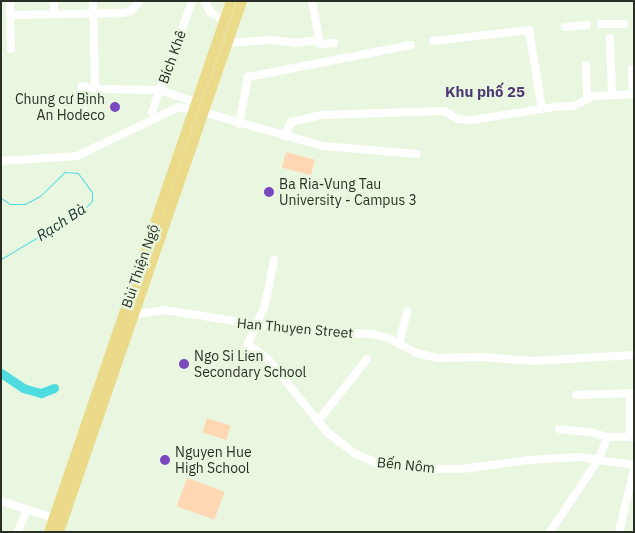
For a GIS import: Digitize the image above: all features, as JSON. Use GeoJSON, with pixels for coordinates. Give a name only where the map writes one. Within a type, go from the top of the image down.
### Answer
{"type":"FeatureCollection","features":[{"type":"Feature","properties":{"kind":"main road","name":"Bùi Thiện Ngộ"},"geometry":{"type":"LineString","coordinates":[[49,532],[86,420],[137,289],[200,107],[231,1]]}},
{"type":"Feature","properties":{"kind":"main road"},"geometry":{"type":"LineString","coordinates":[[200,107],[227,43],[242,1]]}},
{"type":"Feature","properties":{"kind":"main road","name":"Bùi Thiện Ngộ"},"geometry":{"type":"LineString","coordinates":[[59,532],[133,315],[137,289]]}},
{"type":"Feature","properties":{"kind":"main road"},"geometry":{"type":"LineString","coordinates":[[86,420],[97,423]]}},
{"type":"Feature","properties":{"kind":"street"},"geometry":{"type":"LineString","coordinates":[[10,1],[11,49]]}},
{"type":"Feature","properties":{"kind":"street"},"geometry":{"type":"LineString","coordinates":[[54,1],[54,14]]}},
{"type":"Feature","properties":{"kind":"street"},"geometry":{"type":"LineString","coordinates":[[93,1],[95,89]]}},
{"type":"Feature","properties":{"kind":"street"},"geometry":{"type":"LineString","coordinates":[[10,15],[123,13],[131,11],[140,1]]}},
{"type":"Feature","properties":{"kind":"street","name":"Bích Khê"},"geometry":{"type":"LineString","coordinates":[[152,112],[192,1]]}},
{"type":"Feature","properties":{"kind":"street"},"geometry":{"type":"LineString","coordinates":[[206,1],[210,12],[224,21]]}},
{"type":"Feature","properties":{"kind":"street"},"geometry":{"type":"LineString","coordinates":[[312,1],[320,44],[334,43]]}},
{"type":"Feature","properties":{"kind":"street"},"geometry":{"type":"LineString","coordinates":[[601,24],[624,24]]}},
{"type":"Feature","properties":{"kind":"street"},"geometry":{"type":"LineString","coordinates":[[566,27],[587,25]]}},
{"type":"Feature","properties":{"kind":"street"},"geometry":{"type":"LineString","coordinates":[[433,41],[529,30],[542,109]]}},
{"type":"Feature","properties":{"kind":"street"},"geometry":{"type":"LineString","coordinates":[[610,38],[612,94]]}},
{"type":"Feature","properties":{"kind":"street"},"geometry":{"type":"LineString","coordinates":[[227,43],[272,40],[295,43],[319,40]]}},
{"type":"Feature","properties":{"kind":"street"},"geometry":{"type":"LineString","coordinates":[[239,124],[248,77],[412,45]]}},
{"type":"Feature","properties":{"kind":"street"},"geometry":{"type":"LineString","coordinates":[[586,65],[587,99]]}},
{"type":"Feature","properties":{"kind":"street"},"geometry":{"type":"LineString","coordinates":[[284,136],[290,122],[322,115],[444,111],[458,119],[472,120],[580,105],[587,99],[612,94],[633,94],[632,69]]}},
{"type":"Feature","properties":{"kind":"street"},"geometry":{"type":"LineString","coordinates":[[82,108],[82,86],[95,89],[160,90],[239,124],[330,148],[417,154]]}},
{"type":"Feature","properties":{"kind":"street"},"geometry":{"type":"LineString","coordinates":[[1,161],[77,156],[179,108],[200,107]]}},
{"type":"Feature","properties":{"kind":"street"},"geometry":{"type":"LineString","coordinates":[[255,324],[265,305],[274,260]]}},
{"type":"Feature","properties":{"kind":"street","name":"Han Thuyen Street"},"geometry":{"type":"LineString","coordinates":[[133,315],[164,310],[328,334],[371,334],[399,344],[416,353],[437,358],[483,357],[532,361],[634,355]]}},
{"type":"Feature","properties":{"kind":"street"},"geometry":{"type":"LineString","coordinates":[[399,344],[407,310]]}},
{"type":"Feature","properties":{"kind":"street","name":"Bến Nôm"},"geometry":{"type":"LineString","coordinates":[[255,324],[248,344],[268,359],[318,421],[354,453],[376,462],[388,465],[462,469],[544,459],[579,457],[634,465]]}},
{"type":"Feature","properties":{"kind":"street"},"geometry":{"type":"LineString","coordinates":[[318,421],[367,360]]}},
{"type":"Feature","properties":{"kind":"street"},"geometry":{"type":"LineString","coordinates":[[559,429],[590,432],[608,437],[632,437],[632,394],[576,395]]}},
{"type":"Feature","properties":{"kind":"street"},"geometry":{"type":"LineString","coordinates":[[550,532],[598,460],[608,437]]}},
{"type":"Feature","properties":{"kind":"street"},"geometry":{"type":"LineString","coordinates":[[620,532],[634,470]]}},
{"type":"Feature","properties":{"kind":"street"},"geometry":{"type":"LineString","coordinates":[[1,501],[54,518]]}},
{"type":"Feature","properties":{"kind":"street"},"geometry":{"type":"LineString","coordinates":[[18,532],[26,510]]}},
{"type":"Feature","properties":{"kind":"shaded area"},"geometry":{"type":"Polygon","coordinates":[[[286,152],[315,160],[311,175],[282,167],[286,152]]]}},
{"type":"Feature","properties":{"kind":"shaded area"},"geometry":{"type":"Polygon","coordinates":[[[207,418],[231,426],[226,440],[202,432],[207,418]]]}},
{"type":"Feature","properties":{"kind":"shaded area"},"geometry":{"type":"Polygon","coordinates":[[[187,478],[225,492],[214,520],[177,506],[187,478]]]}},
{"type":"Feature","properties":{"kind":"waterway","name":"Rạch Bà"},"geometry":{"type":"LineString","coordinates":[[1,198],[10,204],[25,204],[40,196],[65,172],[78,173],[92,192],[92,201],[83,210],[1,259]]}},
{"type":"Feature","properties":{"kind":"waterway","name":"Rạch Bà"},"geometry":{"type":"LineString","coordinates":[[1,333],[1,341]]}},
{"type":"Feature","properties":{"kind":"waterway","name":"Rạch Bà"},"geometry":{"type":"LineString","coordinates":[[1,373],[23,388],[41,393],[54,388]]}},
{"type":"Feature","properties":{"kind":"place","name":"Chung cư Bình An Hodeco"},"geometry":{"type":"Point","coordinates":[115,107]}},
{"type":"Feature","properties":{"kind":"place","name":"Ba Ria-Vung Tau University - Campus 3"},"geometry":{"type":"Point","coordinates":[269,192]}},
{"type":"Feature","properties":{"kind":"place","name":"Ngo Si Lien Secondary School"},"geometry":{"type":"Point","coordinates":[184,364]}},
{"type":"Feature","properties":{"kind":"place","name":"Nguyen Hue High School"},"geometry":{"type":"Point","coordinates":[165,460]}},
{"type":"Feature","properties":{"kind":"district","name":"Khu phố 25"},"geometry":{"type":"Point","coordinates":[485,92]}}]}
